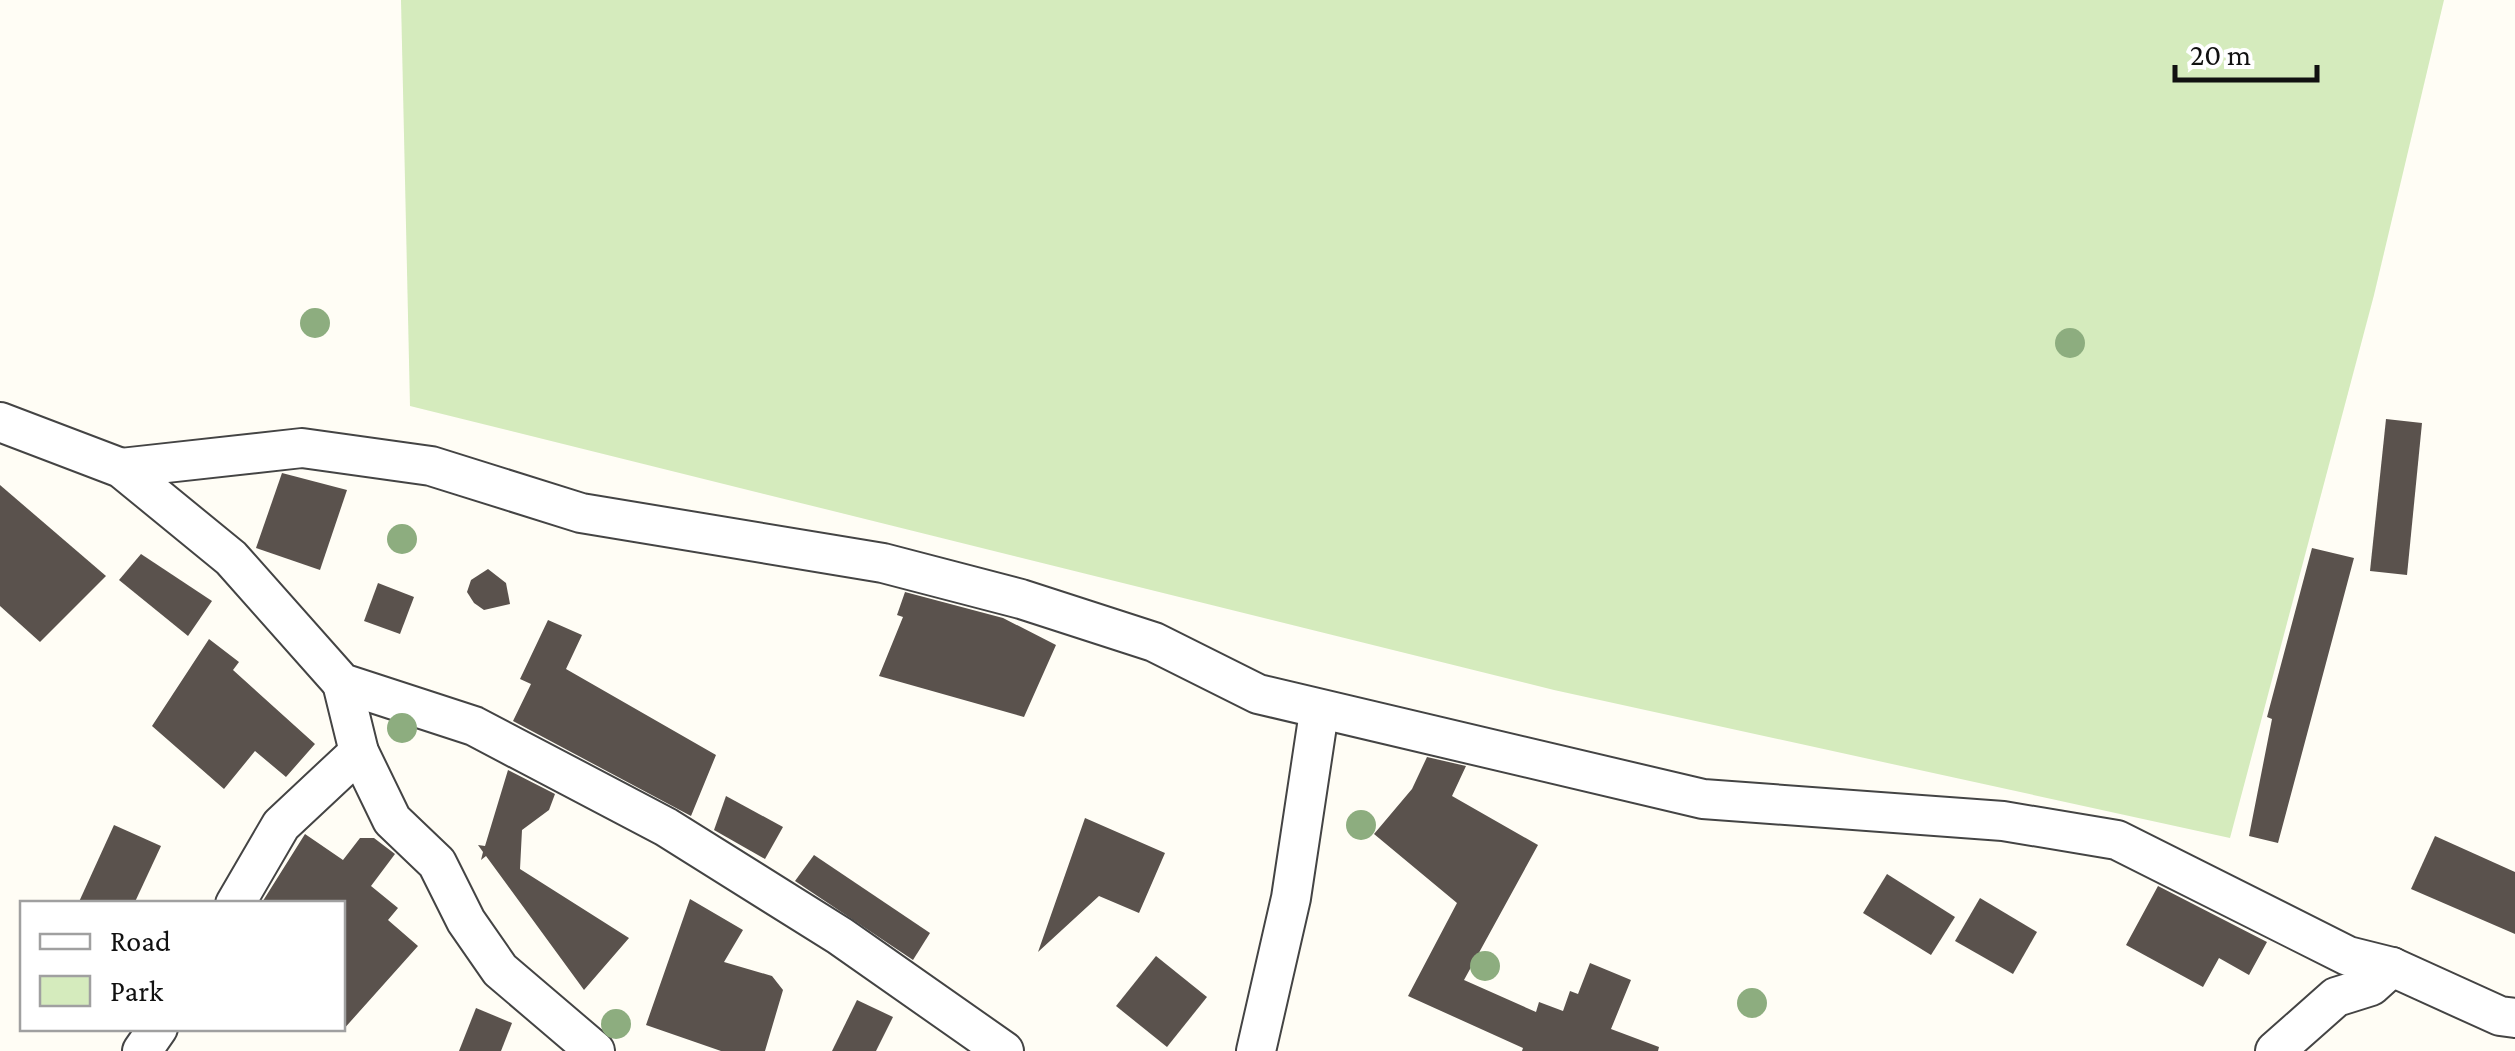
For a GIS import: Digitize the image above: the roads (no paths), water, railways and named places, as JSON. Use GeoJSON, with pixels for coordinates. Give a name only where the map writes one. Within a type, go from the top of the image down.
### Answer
{"type":"FeatureCollection","features":[{"type":"Feature","properties":{"kind":"street"},"geometry":{"type":"LineString","coordinates":[[0,422],[122,468],[231,558],[342,683],[359,752],[392,820],[438,863],[466,921],[500,970],[595,1051]]}},
{"type":"Feature","properties":{"kind":"street"},"geometry":{"type":"LineString","coordinates":[[122,468],[302,448],[431,466],[581,513],[883,563],[1022,599],[1154,642],[1258,694],[1319,712],[1703,799],[2003,821],[2117,840],[2348,956],[2392,968],[2500,1016],[2515,1018]]}},
{"type":"Feature","properties":{"kind":"street"},"geometry":{"type":"LineString","coordinates":[[342,683],[474,726],[666,827],[840,936],[1004,1051]]}},
{"type":"Feature","properties":{"kind":"street"},"geometry":{"type":"LineString","coordinates":[[1256,1051],[1291,898],[1319,712]]}},
{"type":"Feature","properties":{"kind":"street"},"geometry":{"type":"LineString","coordinates":[[237,901],[282,825],[359,752]]}},
{"type":"Feature","properties":{"kind":"street"},"geometry":{"type":"LineString","coordinates":[[2275,1051],[2336,998],[2371,986],[2392,968]]}}]}
